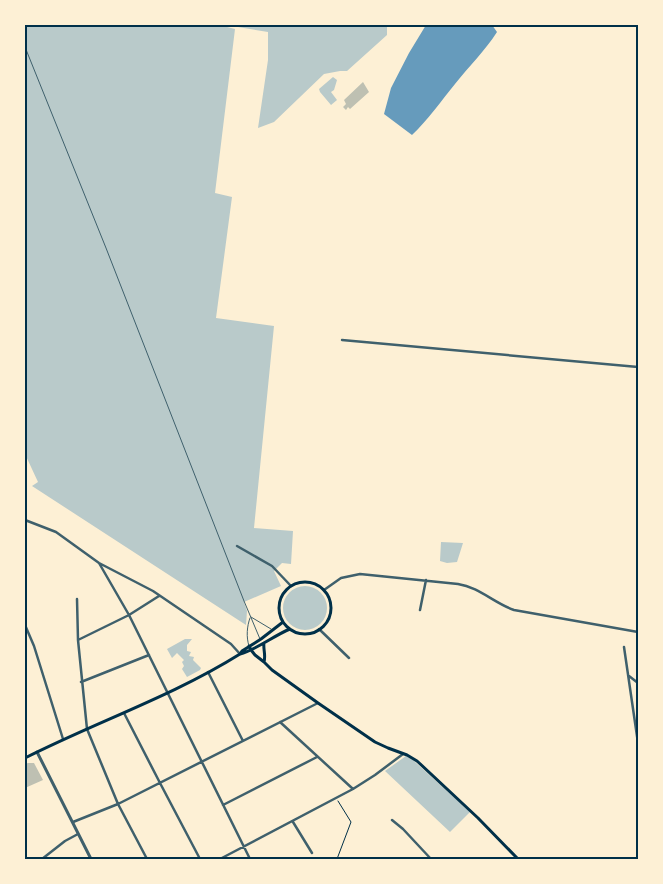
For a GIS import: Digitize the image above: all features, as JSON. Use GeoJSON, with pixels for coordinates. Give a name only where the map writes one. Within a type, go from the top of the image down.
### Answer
{"type":"FeatureCollection","features":[{"type":"Feature","properties":{"kind":"main road"},"geometry":{"type":"LineString","coordinates":[[300,582],[315,584],[324,590],[329,598],[331,608],[329,618],[323,626],[319,630],[305,634],[290,630],[283,622],[280,613],[280,603],[284,594],[291,586],[300,582]]}},
{"type":"Feature","properties":{"kind":"main road"},"geometry":{"type":"LineString","coordinates":[[250,648],[283,622]]}},
{"type":"Feature","properties":{"kind":"main road"},"geometry":{"type":"LineString","coordinates":[[25,758],[168,692],[240,654],[242,650],[264,643],[280,633],[290,630]]}},
{"type":"Feature","properties":{"kind":"main road"},"geometry":{"type":"LineString","coordinates":[[264,643],[264,662]]}},
{"type":"Feature","properties":{"kind":"main road"},"geometry":{"type":"LineString","coordinates":[[250,648],[280,676],[318,703],[382,746],[405,753],[411,757],[454,794],[518,859]]}},
{"type":"Feature","properties":{"kind":"street"},"geometry":{"type":"LineString","coordinates":[[342,340],[638,367]]}},
{"type":"Feature","properties":{"kind":"street"},"geometry":{"type":"LineString","coordinates":[[25,520],[56,532],[99,563],[153,591],[231,644],[240,654]]}},
{"type":"Feature","properties":{"kind":"street"},"geometry":{"type":"LineString","coordinates":[[236,546],[272,566],[291,586]]}},
{"type":"Feature","properties":{"kind":"street"},"geometry":{"type":"LineString","coordinates":[[99,563],[130,615],[250,859]]}},
{"type":"Feature","properties":{"kind":"street"},"geometry":{"type":"LineString","coordinates":[[324,590],[341,578],[360,574],[458,584],[472,587],[514,610],[638,632]]}},
{"type":"Feature","properties":{"kind":"street"},"geometry":{"type":"LineString","coordinates":[[420,610],[426,580]]}},
{"type":"Feature","properties":{"kind":"street"},"geometry":{"type":"LineString","coordinates":[[78,640],[130,615],[159,596]]}},
{"type":"Feature","properties":{"kind":"street"},"geometry":{"type":"LineString","coordinates":[[77,599],[78,640],[86,729],[118,804],[147,859]]}},
{"type":"Feature","properties":{"kind":"street"},"geometry":{"type":"LineString","coordinates":[[25,625],[37,654],[63,739]]}},
{"type":"Feature","properties":{"kind":"street"},"geometry":{"type":"LineString","coordinates":[[319,630],[349,658]]}},
{"type":"Feature","properties":{"kind":"street"},"geometry":{"type":"LineString","coordinates":[[624,647],[638,743]]}},
{"type":"Feature","properties":{"kind":"street"},"geometry":{"type":"LineString","coordinates":[[81,682],[149,655]]}},
{"type":"Feature","properties":{"kind":"street"},"geometry":{"type":"LineString","coordinates":[[208,672],[243,741]]}},
{"type":"Feature","properties":{"kind":"street"},"geometry":{"type":"LineString","coordinates":[[629,676],[638,683]]}},
{"type":"Feature","properties":{"kind":"street"},"geometry":{"type":"LineString","coordinates":[[72,822],[118,804],[318,703]]}},
{"type":"Feature","properties":{"kind":"street"},"geometry":{"type":"LineString","coordinates":[[124,713],[200,859]]}},
{"type":"Feature","properties":{"kind":"street"},"geometry":{"type":"LineString","coordinates":[[280,722],[316,757],[354,789]]}},
{"type":"Feature","properties":{"kind":"street"},"geometry":{"type":"LineString","coordinates":[[37,752],[91,859]]}},
{"type":"Feature","properties":{"kind":"street"},"geometry":{"type":"LineString","coordinates":[[220,859],[354,789],[405,753]]}},
{"type":"Feature","properties":{"kind":"street"},"geometry":{"type":"LineString","coordinates":[[223,805],[316,757]]}},
{"type":"Feature","properties":{"kind":"street"},"geometry":{"type":"LineString","coordinates":[[392,820],[431,859]]}},
{"type":"Feature","properties":{"kind":"street"},"geometry":{"type":"LineString","coordinates":[[293,822],[312,853]]}},
{"type":"Feature","properties":{"kind":"street"},"geometry":{"type":"LineString","coordinates":[[42,859],[78,834]]}},
{"type":"Feature","properties":{"kind":"lane"},"geometry":{"type":"LineString","coordinates":[[25,47],[250,617],[261,639]]}},
{"type":"Feature","properties":{"kind":"lane"},"geometry":{"type":"LineString","coordinates":[[250,617],[273,630]]}},
{"type":"Feature","properties":{"kind":"lane"},"geometry":{"type":"LineString","coordinates":[[250,617],[248,628],[250,648]]}},
{"type":"Feature","properties":{"kind":"path"},"geometry":{"type":"LineString","coordinates":[[336,799],[351,822],[338,859]]}},
{"type":"Feature","properties":{"kind":"shaded area"},"geometry":{"type":"Polygon","coordinates":[[[25,25],[219,25],[235,29],[215,193],[232,197],[216,318],[274,326],[254,528],[293,531],[291,564],[282,563],[274,571],[281,586],[244,602],[247,611],[246,625],[32,486],[38,482],[25,454],[25,25]]]}},
{"type":"Feature","properties":{"kind":"shaded area"},"geometry":{"type":"Polygon","coordinates":[[[238,25],[387,25],[387,35],[347,71],[324,74],[274,122],[258,128],[268,60],[268,32],[238,27],[238,25]]]}},
{"type":"Feature","properties":{"kind":"shaded area"},"geometry":{"type":"Polygon","coordinates":[[[333,77],[337,80],[334,90],[331,92],[337,100],[331,105],[319,89],[333,77]]]}},
{"type":"Feature","properties":{"kind":"shaded area"},"geometry":{"type":"Polygon","coordinates":[[[441,542],[463,543],[457,562],[447,563],[440,561],[441,542]]]}},
{"type":"Feature","properties":{"kind":"shaded area"},"geometry":{"type":"Polygon","coordinates":[[[309,586],[321,592],[326,599],[326,617],[321,624],[314,629],[301,630],[293,627],[286,620],[283,604],[286,596],[293,589],[309,586]]]}},
{"type":"Feature","properties":{"kind":"shaded area"},"geometry":{"type":"Polygon","coordinates":[[[185,639],[192,639],[187,645],[187,651],[191,652],[189,656],[194,657],[193,660],[201,668],[187,677],[182,669],[184,666],[182,662],[184,660],[177,653],[172,658],[167,649],[185,639]]]}},
{"type":"Feature","properties":{"kind":"shaded area"},"geometry":{"type":"Polygon","coordinates":[[[406,756],[413,760],[470,812],[450,832],[385,771],[406,756]]]}},
{"type":"Feature","properties":{"kind":"water"},"geometry":{"type":"Polygon","coordinates":[[[426,25],[492,25],[497,32],[429,117],[412,135],[384,114],[391,88],[426,25]]]}},
{"type":"Feature","properties":{"kind":"building"},"geometry":{"type":"Polygon","coordinates":[[[363,82],[369,92],[350,109],[348,107],[346,110],[343,107],[346,104],[344,100],[363,82]]]}},
{"type":"Feature","properties":{"kind":"building"},"geometry":{"type":"Polygon","coordinates":[[[34,763],[43,780],[25,788],[25,764],[34,763]]]}}]}
